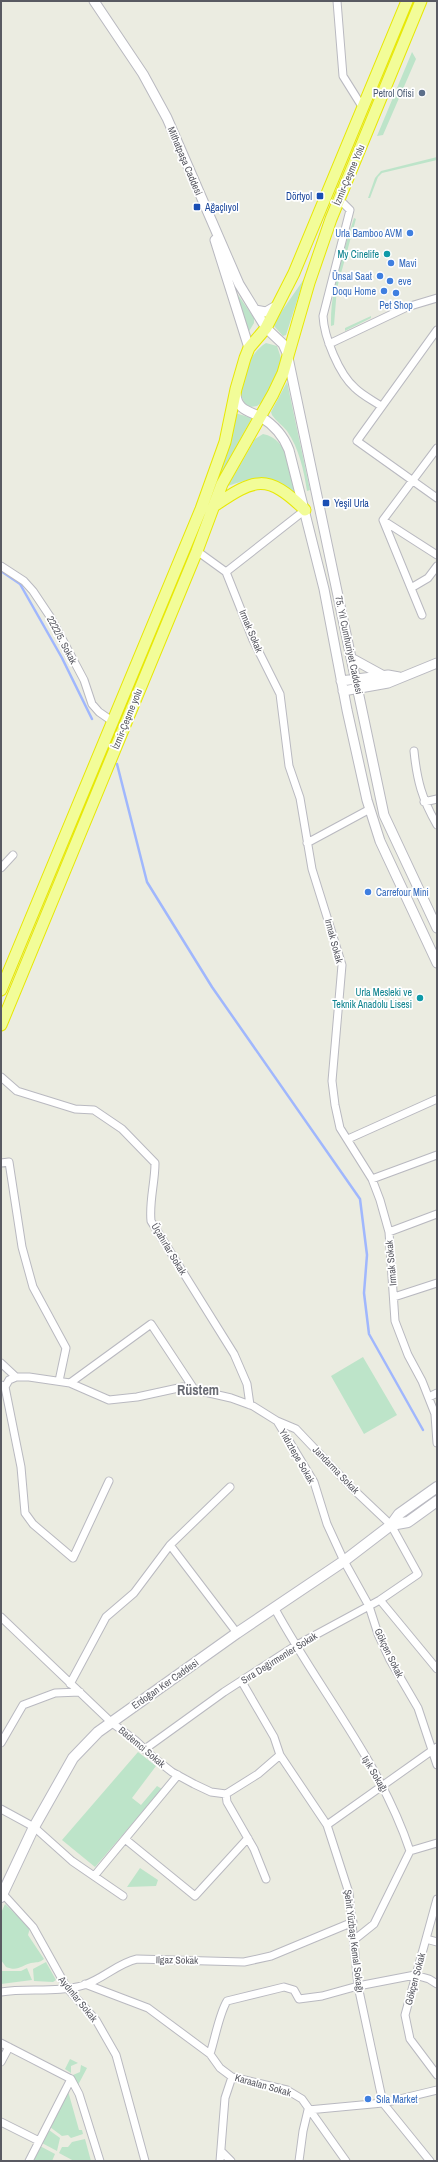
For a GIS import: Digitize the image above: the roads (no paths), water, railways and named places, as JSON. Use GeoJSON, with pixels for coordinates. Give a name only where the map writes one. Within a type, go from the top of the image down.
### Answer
{"type":"FeatureCollection","features":[{"type":"Feature","properties":{"kind":"highway","name":"İzmir-Çeşme Yolu"},"geometry":{"type":"LineString","coordinates":[[249,348],[266,328],[294,273],[407,1]]}},
{"type":"Feature","properties":{"kind":"highway","name":"İzmir-Çeşme Yolu"},"geometry":{"type":"LineString","coordinates":[[260,417],[283,373],[287,353],[309,283],[339,199],[421,1]]}},
{"type":"Feature","properties":{"kind":"highway","name":"İzmir-Çeşme yolu"},"geometry":{"type":"LineString","coordinates":[[1,990],[201,509],[224,442],[236,389],[249,348]]}},
{"type":"Feature","properties":{"kind":"highway","name":"İzmir-Çeşme yolu"},"geometry":{"type":"LineString","coordinates":[[1,1025],[197,551],[222,484],[260,417]]}},
{"type":"Feature","properties":{"kind":"highway"},"geometry":{"type":"LineString","coordinates":[[214,506],[244,486],[262,482],[290,496],[305,510]]}},
{"type":"Feature","properties":{"kind":"main road","name":"Erdoğan Ker Caddesi"},"geometry":{"type":"LineString","coordinates":[[2,1896],[34,1827],[73,1758],[98,1732],[112,1723],[132,1706],[237,1633],[275,1609],[344,1561],[391,1526],[399,1514],[437,1487]]}},
{"type":"Feature","properties":{"kind":"main road","name":"Erdoğan Ker Caddesi"},"geometry":{"type":"LineString","coordinates":[[391,1526],[408,1522],[437,1501]]}},
{"type":"Feature","properties":{"kind":"street","name":"Mithatpaşa Caddesi"},"geometry":{"type":"LineString","coordinates":[[94,1],[150,86],[167,118],[238,284],[266,328],[282,344],[287,353]]}},
{"type":"Feature","properties":{"kind":"street"},"geometry":{"type":"LineString","coordinates":[[337,1],[343,76],[363,108]]}},
{"type":"Feature","properties":{"kind":"street"},"geometry":{"type":"LineString","coordinates":[[339,199],[350,210],[323,316],[324,327],[329,344],[349,382],[356,389],[381,406]]}},
{"type":"Feature","properties":{"kind":"street"},"geometry":{"type":"LineString","coordinates":[[207,214],[249,348]]}},
{"type":"Feature","properties":{"kind":"street"},"geometry":{"type":"LineString","coordinates":[[329,344],[407,307],[437,298]]}},
{"type":"Feature","properties":{"kind":"street"},"geometry":{"type":"LineString","coordinates":[[255,310],[266,312],[278,305]]}},
{"type":"Feature","properties":{"kind":"street"},"geometry":{"type":"LineString","coordinates":[[437,330],[357,441],[437,498]]}},
{"type":"Feature","properties":{"kind":"street","name":"75. Yıl Cumhuriyet Caddesi"},"geometry":{"type":"LineString","coordinates":[[287,353],[384,815],[437,928]]}},
{"type":"Feature","properties":{"kind":"street","name":"75. Yıl Cumhuriyet Caddesi"},"geometry":{"type":"LineString","coordinates":[[236,389],[236,400],[240,406],[245,411],[260,417],[284,438],[295,470],[324,589],[343,691],[370,809],[380,841],[437,963]]}},
{"type":"Feature","properties":{"kind":"street"},"geometry":{"type":"LineString","coordinates":[[383,520],[437,448]]}},
{"type":"Feature","properties":{"kind":"street"},"geometry":{"type":"LineString","coordinates":[[197,551],[226,572],[305,510]]}},
{"type":"Feature","properties":{"kind":"street"},"geometry":{"type":"LineString","coordinates":[[383,520],[437,556]]}},
{"type":"Feature","properties":{"kind":"street"},"geometry":{"type":"LineString","coordinates":[[383,520],[422,615]]}},
{"type":"Feature","properties":{"kind":"street","name":"2222/5. Sokak"},"geometry":{"type":"LineString","coordinates":[[1,566],[24,581],[33,591],[51,618],[84,680],[92,704],[104,717],[112,721]]}},
{"type":"Feature","properties":{"kind":"street"},"geometry":{"type":"LineString","coordinates":[[411,588],[428,578],[437,566]]}},
{"type":"Feature","properties":{"kind":"street","name":"Irmak Sokak"},"geometry":{"type":"LineString","coordinates":[[226,572],[253,640],[280,694],[290,766],[300,798],[312,869],[342,965],[332,1081],[340,1128],[372,1179],[380,1200],[389,1232],[396,1321],[408,1355],[429,1397],[436,1417],[437,1443]]}},
{"type":"Feature","properties":{"kind":"street"},"geometry":{"type":"LineString","coordinates":[[351,658],[384,676]]}},
{"type":"Feature","properties":{"kind":"street"},"geometry":{"type":"LineString","coordinates":[[341,681],[357,683],[388,683],[399,677],[437,663]]}},
{"type":"Feature","properties":{"kind":"street"},"geometry":{"type":"LineString","coordinates":[[343,691],[357,683],[384,676],[399,677]]}},
{"type":"Feature","properties":{"kind":"street"},"geometry":{"type":"LineString","coordinates":[[414,751],[417,778],[424,802],[437,825]]}},
{"type":"Feature","properties":{"kind":"street"},"geometry":{"type":"LineString","coordinates":[[424,802],[437,799]]}},
{"type":"Feature","properties":{"kind":"street"},"geometry":{"type":"LineString","coordinates":[[307,843],[370,809]]}},
{"type":"Feature","properties":{"kind":"street"},"geometry":{"type":"LineString","coordinates":[[1,868],[12,854]]}},
{"type":"Feature","properties":{"kind":"street","name":"Üçahırlar Sokak"},"geometry":{"type":"LineString","coordinates":[[1,1077],[17,1091],[75,1108],[94,1110],[122,1129],[155,1163],[155,1184],[150,1205],[151,1221],[234,1354],[247,1384],[250,1405]]}},
{"type":"Feature","properties":{"kind":"street"},"geometry":{"type":"LineString","coordinates":[[348,1139],[437,1099]]}},
{"type":"Feature","properties":{"kind":"street"},"geometry":{"type":"LineString","coordinates":[[372,1179],[437,1155]]}},
{"type":"Feature","properties":{"kind":"street"},"geometry":{"type":"LineString","coordinates":[[1,1163],[9,1162],[22,1247],[33,1287],[66,1348],[59,1381]]}},
{"type":"Feature","properties":{"kind":"street"},"geometry":{"type":"LineString","coordinates":[[389,1232],[437,1214]]}},
{"type":"Feature","properties":{"kind":"street"},"geometry":{"type":"LineString","coordinates":[[394,1297],[437,1283]]}},
{"type":"Feature","properties":{"kind":"street"},"geometry":{"type":"LineString","coordinates":[[70,1384],[151,1324],[194,1389]]}},
{"type":"Feature","properties":{"kind":"street"},"geometry":{"type":"LineString","coordinates":[[1,1362],[4,1367],[16,1377],[9,1380],[3,1386],[21,1467],[25,1513],[33,1524],[73,1558],[109,1481]]}},
{"type":"Feature","properties":{"kind":"street","name":"Yıldıztepe Sokak"},"geometry":{"type":"LineString","coordinates":[[16,1377],[59,1381],[109,1400],[137,1397],[183,1387],[230,1398],[250,1405],[277,1421],[314,1482],[327,1524],[344,1561],[369,1606]]}},
{"type":"Feature","properties":{"kind":"street"},"geometry":{"type":"LineString","coordinates":[[429,1397],[437,1393]]}},
{"type":"Feature","properties":{"kind":"street","name":"Jandarma Sokak"},"geometry":{"type":"LineString","coordinates":[[277,1421],[296,1429],[353,1489],[391,1526],[418,1574]]}},
{"type":"Feature","properties":{"kind":"street"},"geometry":{"type":"LineString","coordinates":[[70,1684],[106,1617],[134,1593],[170,1545],[230,1487]]}},
{"type":"Feature","properties":{"kind":"street"},"geometry":{"type":"LineString","coordinates":[[170,1545],[237,1633]]}},
{"type":"Feature","properties":{"kind":"street","name":"Sıra Değirmenler Sokak"},"geometry":{"type":"LineString","coordinates":[[145,1749],[224,1692],[242,1682],[295,1646],[380,1600],[418,1574]]}},
{"type":"Feature","properties":{"kind":"street"},"geometry":{"type":"LineString","coordinates":[[380,1600],[437,1669]]}},
{"type":"Feature","properties":{"kind":"street","name":"Gökçen Sokak"},"geometry":{"type":"LineString","coordinates":[[369,1606],[378,1634],[390,1660],[418,1708],[435,1748],[437,1765]]}},
{"type":"Feature","properties":{"kind":"street","name":"Işık Sokağı"},"geometry":{"type":"LineString","coordinates":[[275,1609],[295,1646],[383,1785],[401,1824],[410,1851]]}},
{"type":"Feature","properties":{"kind":"street","name":"Bademci Sokak"},"geometry":{"type":"LineString","coordinates":[[1,1617],[112,1723],[154,1758],[178,1775],[211,1792],[226,1794]]}},
{"type":"Feature","properties":{"kind":"street","name":"Şehit Yüzbaşı Kemal Sokağı"},"geometry":{"type":"LineString","coordinates":[[242,1682],[274,1737],[280,1755],[327,1825],[349,1893],[358,1986],[383,2103],[430,2161]]}},
{"type":"Feature","properties":{"kind":"street"},"geometry":{"type":"LineString","coordinates":[[1,1743],[23,1705],[56,1693],[80,1692]]}},
{"type":"Feature","properties":{"kind":"street"},"geometry":{"type":"LineString","coordinates":[[327,1825],[435,1748]]}},
{"type":"Feature","properties":{"kind":"street"},"geometry":{"type":"LineString","coordinates":[[266,1879],[248,1838],[227,1802],[226,1794],[258,1774],[280,1755]]}},
{"type":"Feature","properties":{"kind":"street"},"geometry":{"type":"LineString","coordinates":[[94,1875],[178,1775]]}},
{"type":"Feature","properties":{"kind":"street"},"geometry":{"type":"LineString","coordinates":[[1,1809],[34,1827],[72,1861],[123,1896]]}},
{"type":"Feature","properties":{"kind":"street"},"geometry":{"type":"LineString","coordinates":[[125,1839],[195,1896],[248,1838]]}},
{"type":"Feature","properties":{"kind":"street"},"geometry":{"type":"LineString","coordinates":[[354,1940],[374,1924],[410,1851],[437,1843]]}},
{"type":"Feature","properties":{"kind":"street","name":"Aydınlar Sokak"},"geometry":{"type":"LineString","coordinates":[[2,1896],[33,1927],[67,1988],[96,2020],[116,2055],[144,2161]]}},
{"type":"Feature","properties":{"kind":"street","name":"Gökçen Sokak"},"geometry":{"type":"LineString","coordinates":[[437,1899],[405,2015],[410,2039],[437,2075]]}},
{"type":"Feature","properties":{"kind":"street","name":"Ilgaz Sokak"},"geometry":{"type":"LineString","coordinates":[[1,1992],[67,1988],[85,1984],[129,1961],[137,1959],[244,1962],[271,1956],[353,1922]]}},
{"type":"Feature","properties":{"kind":"street"},"geometry":{"type":"LineString","coordinates":[[426,1939],[437,1942]]}},
{"type":"Feature","properties":{"kind":"street"},"geometry":{"type":"LineString","coordinates":[[210,2054],[220,2025],[222,2010],[227,2002],[284,1987],[294,1990],[299,1999],[322,1996],[358,1986],[415,1975],[437,1984]]}},
{"type":"Feature","properties":{"kind":"street","name":"Karaalan Sokak"},"geometry":{"type":"LineString","coordinates":[[85,1984],[148,2008],[210,2054],[220,2068],[232,2077],[287,2090],[302,2099],[308,2110],[346,2161]]}},
{"type":"Feature","properties":{"kind":"street"},"geometry":{"type":"LineString","coordinates":[[1,2043],[71,2079],[79,2094],[100,2161]]}},
{"type":"Feature","properties":{"kind":"street"},"geometry":{"type":"LineString","coordinates":[[1,2062],[9,2047]]}},
{"type":"Feature","properties":{"kind":"street"},"geometry":{"type":"LineString","coordinates":[[220,2161],[225,2098],[232,2077]]}},
{"type":"Feature","properties":{"kind":"street"},"geometry":{"type":"LineString","coordinates":[[28,2161],[71,2079]]}},
{"type":"Feature","properties":{"kind":"street"},"geometry":{"type":"LineString","coordinates":[[300,2161],[303,2131],[308,2110],[383,2103],[437,2090]]}},
{"type":"Feature","properties":{"kind":"street"},"geometry":{"type":"LineString","coordinates":[[1,2122],[38,2141]]}},
{"type":"Feature","properties":{"kind":"street"},"geometry":{"type":"LineString","coordinates":[[220,2151],[231,2161]]}},
{"type":"Feature","properties":{"kind":"waterway"},"geometry":{"type":"LineString","coordinates":[[1,571],[20,584],[62,658],[92,719]]}},
{"type":"Feature","properties":{"kind":"waterway"},"geometry":{"type":"LineString","coordinates":[[117,764],[147,882],[212,987],[360,1199],[367,1255],[364,1293],[369,1334],[423,1430]]}},
{"type":"Feature","properties":{"kind":"place","name":"Petrol Ofisi"},"geometry":{"type":"Point","coordinates":[422,93]}},
{"type":"Feature","properties":{"kind":"place","name":"Dörtyol"},"geometry":{"type":"Point","coordinates":[320,196]}},
{"type":"Feature","properties":{"kind":"place","name":"Ağaçlıyol"},"geometry":{"type":"Point","coordinates":[197,207]}},
{"type":"Feature","properties":{"kind":"place","name":"Urla Bamboo AVM"},"geometry":{"type":"Point","coordinates":[410,233]}},
{"type":"Feature","properties":{"kind":"place","name":"My Cinelife"},"geometry":{"type":"Point","coordinates":[387,254]}},
{"type":"Feature","properties":{"kind":"place","name":"Mavi"},"geometry":{"type":"Point","coordinates":[391,263]}},
{"type":"Feature","properties":{"kind":"place","name":"Ünsal Saat"},"geometry":{"type":"Point","coordinates":[380,276]}},
{"type":"Feature","properties":{"kind":"place","name":"eve"},"geometry":{"type":"Point","coordinates":[390,281]}},
{"type":"Feature","properties":{"kind":"place","name":"Doqu Home"},"geometry":{"type":"Point","coordinates":[384,291]}},
{"type":"Feature","properties":{"kind":"place","name":"Pet Shop"},"geometry":{"type":"Point","coordinates":[396,293]}},
{"type":"Feature","properties":{"kind":"place","name":"Yeşil Urla"},"geometry":{"type":"Point","coordinates":[326,503]}},
{"type":"Feature","properties":{"kind":"place","name":"Carrefour Mini"},"geometry":{"type":"Point","coordinates":[368,892]}},
{"type":"Feature","properties":{"kind":"place","name":"Urla Mesleki ve Teknik Anadolu Lisesi"},"geometry":{"type":"Point","coordinates":[420,998]}},
{"type":"Feature","properties":{"kind":"place","name":"Sıla Market"},"geometry":{"type":"Point","coordinates":[368,2099]}},
{"type":"Feature","properties":{"kind":"district","name":"Rüstem"},"geometry":{"type":"Point","coordinates":[198,1390]}}]}
